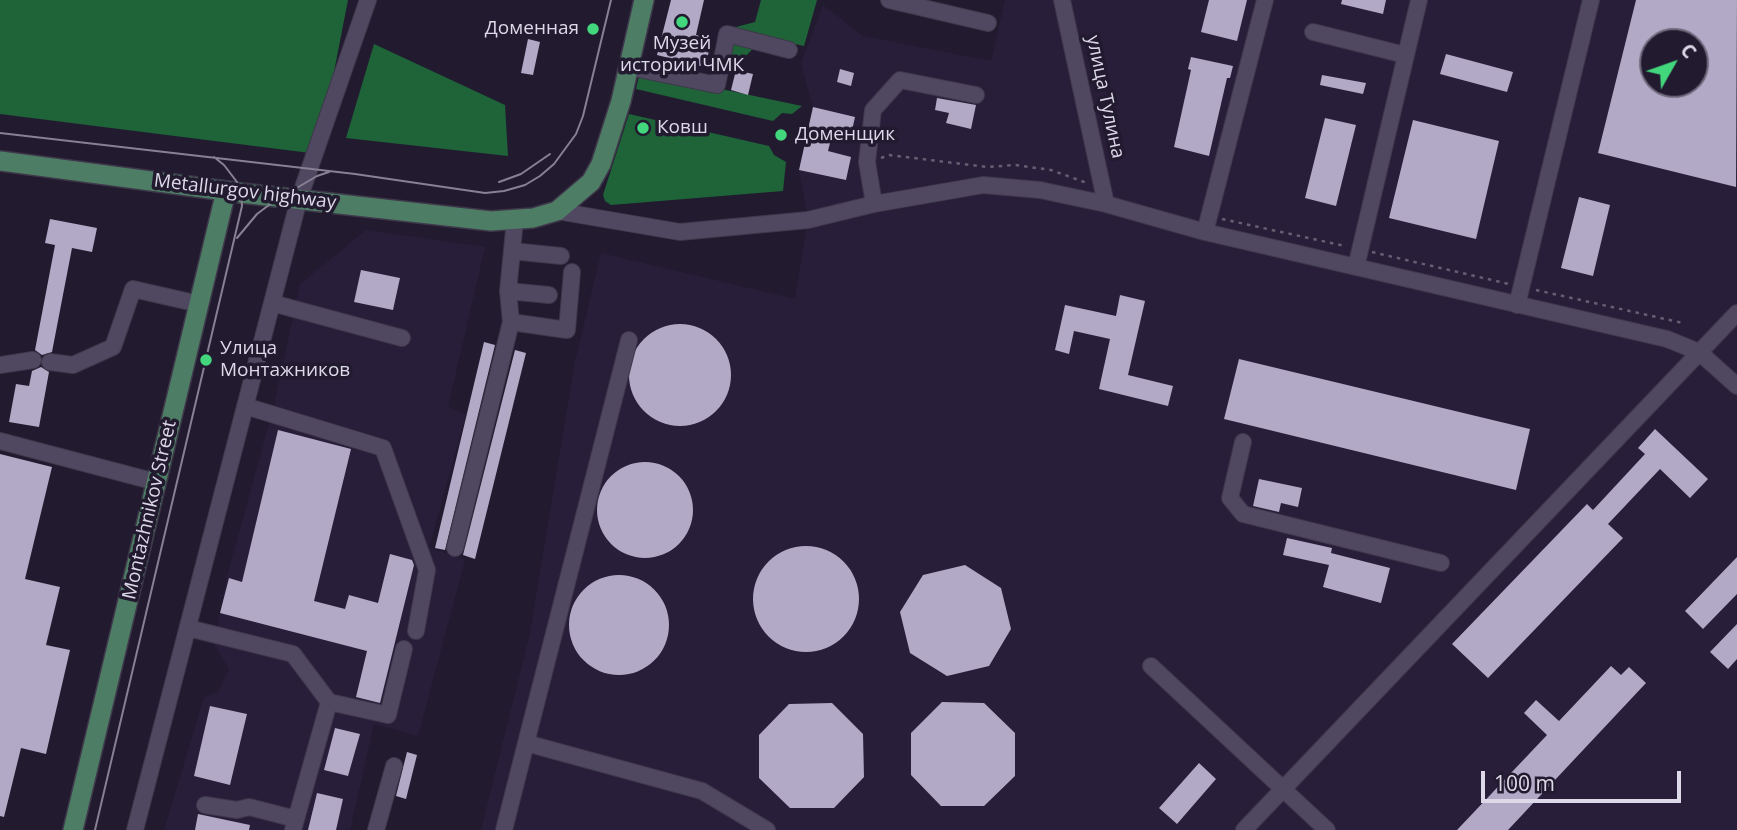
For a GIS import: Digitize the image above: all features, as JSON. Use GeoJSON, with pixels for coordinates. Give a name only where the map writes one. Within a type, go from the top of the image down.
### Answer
{"type":"FeatureCollection","features":[{"type":"Feature","properties":{"kind":"main road"},"geometry":{"type":"LineString","coordinates":[[557,211],[591,182],[601,164],[629,68],[645,0]]}},
{"type":"Feature","properties":{"kind":"main road","name":"Metallurgov highway"},"geometry":{"type":"LineString","coordinates":[[0,161],[226,191],[491,221],[533,218],[557,211]]}},
{"type":"Feature","properties":{"kind":"main road","name":"Montazhnikov Street"},"geometry":{"type":"LineString","coordinates":[[73,830],[226,191]]}},
{"type":"Feature","properties":{"kind":"street"},"geometry":{"type":"LineString","coordinates":[[135,830],[299,199],[368,0]]}},
{"type":"Feature","properties":{"kind":"street"},"geometry":{"type":"LineString","coordinates":[[889,0],[988,23]]}},
{"type":"Feature","properties":{"kind":"street","name":"улица Тулина"},"geometry":{"type":"LineString","coordinates":[[1062,0],[1105,196]]}},
{"type":"Feature","properties":{"kind":"street"},"geometry":{"type":"LineString","coordinates":[[1205,232],[1265,0]]}},
{"type":"Feature","properties":{"kind":"street"},"geometry":{"type":"LineString","coordinates":[[1356,267],[1419,0]]}},
{"type":"Feature","properties":{"kind":"street"},"geometry":{"type":"LineString","coordinates":[[1517,306],[1591,0]]}},
{"type":"Feature","properties":{"kind":"street"},"geometry":{"type":"LineString","coordinates":[[1313,32],[1405,55]]}},
{"type":"Feature","properties":{"kind":"street"},"geometry":{"type":"LineString","coordinates":[[629,68],[717,85],[727,34],[789,50]]}},
{"type":"Feature","properties":{"kind":"street"},"geometry":{"type":"LineString","coordinates":[[874,204],[867,162],[873,110],[900,80],[976,95]]}},
{"type":"Feature","properties":{"kind":"street"},"geometry":{"type":"LineString","coordinates":[[557,211],[680,232],[808,220],[874,204],[983,185],[1105,196],[1205,232],[1667,339],[1699,352],[1737,386]]}},
{"type":"Feature","properties":{"kind":"street"},"geometry":{"type":"LineString","coordinates":[[455,548],[510,322],[508,291],[516,220]]}},
{"type":"Feature","properties":{"kind":"street"},"geometry":{"type":"LineString","coordinates":[[512,251],[561,256]]}},
{"type":"Feature","properties":{"kind":"street"},"geometry":{"type":"LineString","coordinates":[[510,322],[567,330],[572,272]]}},
{"type":"Feature","properties":{"kind":"street"},"geometry":{"type":"LineString","coordinates":[[50,362],[73,365],[113,347],[133,289],[199,304]]}},
{"type":"Feature","properties":{"kind":"street"},"geometry":{"type":"LineString","coordinates":[[508,291],[549,295]]}},
{"type":"Feature","properties":{"kind":"street"},"geometry":{"type":"LineString","coordinates":[[272,303],[402,338]]}},
{"type":"Feature","properties":{"kind":"street"},"geometry":{"type":"LineString","coordinates":[[1244,830],[1737,313]]}},
{"type":"Feature","properties":{"kind":"street"},"geometry":{"type":"LineString","coordinates":[[504,830],[629,340]]}},
{"type":"Feature","properties":{"kind":"street"},"geometry":{"type":"LineString","coordinates":[[0,365],[33,360]]}},
{"type":"Feature","properties":{"kind":"street"},"geometry":{"type":"LineString","coordinates":[[245,406],[383,448],[427,570],[416,631]]}},
{"type":"Feature","properties":{"kind":"street"},"geometry":{"type":"LineString","coordinates":[[0,441],[156,481]]}},
{"type":"Feature","properties":{"kind":"street"},"geometry":{"type":"LineString","coordinates":[[1243,442],[1230,498],[1243,514],[1441,563]]}},
{"type":"Feature","properties":{"kind":"street"},"geometry":{"type":"LineString","coordinates":[[188,628],[293,654],[329,702],[388,715],[404,649]]}},
{"type":"Feature","properties":{"kind":"street"},"geometry":{"type":"LineString","coordinates":[[1152,666],[1327,830]]}},
{"type":"Feature","properties":{"kind":"street"},"geometry":{"type":"LineString","coordinates":[[205,805],[237,810],[249,807],[294,825],[329,702]]}},
{"type":"Feature","properties":{"kind":"street"},"geometry":{"type":"LineString","coordinates":[[526,743],[702,791],[767,830]]}},
{"type":"Feature","properties":{"kind":"street"},"geometry":{"type":"LineString","coordinates":[[376,830],[394,766]]}},
{"type":"Feature","properties":{"kind":"path"},"geometry":{"type":"LineString","coordinates":[[867,162],[889,155],[987,167],[1015,165],[1051,170],[1105,196]]}},
{"type":"Feature","properties":{"kind":"path"},"geometry":{"type":"LineString","coordinates":[[1209,216],[1683,323]]}},
{"type":"Feature","properties":{"kind":"shaded area"},"geometry":{"type":"Polygon","coordinates":[[[1005,0],[1737,0],[1737,830],[481,830],[530,633],[575,362],[601,253],[795,299],[808,220],[799,170],[813,107],[801,63],[823,5],[863,36],[991,61],[1005,0]]]}},
{"type":"Feature","properties":{"kind":"shaded area"},"geometry":{"type":"Polygon","coordinates":[[[366,230],[485,247],[448,407],[466,414],[429,548],[465,560],[418,736],[374,724],[350,830],[164,830],[204,698],[218,692],[229,669],[214,644],[228,573],[274,406],[300,284],[366,230]]]}},
{"type":"Feature","properties":{"kind":"green space"},"geometry":{"type":"Polygon","coordinates":[[[0,0],[348,0],[318,154],[0,114],[0,0]]]}},
{"type":"Feature","properties":{"kind":"green space"},"geometry":{"type":"Polygon","coordinates":[[[761,0],[817,0],[804,46],[764,37],[743,59],[730,57],[736,27],[755,22],[761,0]]]}},
{"type":"Feature","properties":{"kind":"green space"},"geometry":{"type":"Polygon","coordinates":[[[374,44],[505,105],[508,156],[346,138],[374,44]]]}},
{"type":"Feature","properties":{"kind":"green space"},"geometry":{"type":"Polygon","coordinates":[[[640,72],[802,106],[792,114],[782,113],[773,121],[636,89],[640,72]]]}},
{"type":"Feature","properties":{"kind":"green space"},"geometry":{"type":"Polygon","coordinates":[[[629,114],[769,146],[774,155],[786,162],[783,191],[611,205],[605,201],[603,195],[629,114]]]}},
{"type":"Feature","properties":{"kind":"building","name":"Музей истории ЧМК"},"geometry":{"type":"Polygon","coordinates":[[[671,0],[704,0],[696,35],[712,39],[705,67],[657,55],[671,0]]]}},
{"type":"Feature","properties":{"kind":"building"},"geometry":{"type":"Polygon","coordinates":[[[1209,0],[1247,0],[1237,41],[1201,32],[1209,0]]]}},
{"type":"Feature","properties":{"kind":"building"},"geometry":{"type":"Polygon","coordinates":[[[1342,0],[1386,0],[1383,14],[1341,4],[1342,0]]]}},
{"type":"Feature","properties":{"kind":"building"},"geometry":{"type":"Polygon","coordinates":[[[1636,0],[1737,0],[1736,187],[1598,153],[1636,0]]]}},
{"type":"Feature","properties":{"kind":"building"},"geometry":{"type":"Polygon","coordinates":[[[528,39],[540,42],[533,75],[521,73],[528,39]]]}},
{"type":"Feature","properties":{"kind":"building"},"geometry":{"type":"Polygon","coordinates":[[[1446,54],[1513,72],[1507,92],[1440,74],[1446,54]]]}},
{"type":"Feature","properties":{"kind":"building"},"geometry":{"type":"Polygon","coordinates":[[[1191,57],[1233,66],[1230,78],[1227,78],[1209,156],[1174,147],[1191,70],[1188,69],[1191,57]]]}},
{"type":"Feature","properties":{"kind":"building"},"geometry":{"type":"Polygon","coordinates":[[[840,69],[854,73],[851,86],[837,82],[840,69]]]}},
{"type":"Feature","properties":{"kind":"building"},"geometry":{"type":"Polygon","coordinates":[[[736,70],[753,74],[748,95],[731,90],[736,70]]]}},
{"type":"Feature","properties":{"kind":"building"},"geometry":{"type":"Polygon","coordinates":[[[1322,75],[1366,83],[1363,94],[1320,85],[1322,75]]]}},
{"type":"Feature","properties":{"kind":"building"},"geometry":{"type":"Polygon","coordinates":[[[937,98],[976,105],[971,129],[946,123],[949,113],[935,110],[937,98]]]}},
{"type":"Feature","properties":{"kind":"building"},"geometry":{"type":"Polygon","coordinates":[[[813,107],[855,117],[851,135],[833,131],[828,151],[851,157],[846,180],[799,170],[813,107]]]}},
{"type":"Feature","properties":{"kind":"building"},"geometry":{"type":"Polygon","coordinates":[[[1325,118],[1356,125],[1336,206],[1305,198],[1325,118]]]}},
{"type":"Feature","properties":{"kind":"building"},"geometry":{"type":"Polygon","coordinates":[[[1413,120],[1499,141],[1476,239],[1389,218],[1413,120]]]}},
{"type":"Feature","properties":{"kind":"building"},"geometry":{"type":"Polygon","coordinates":[[[1579,197],[1610,205],[1593,276],[1561,268],[1579,197]]]}},
{"type":"Feature","properties":{"kind":"building"},"geometry":{"type":"Polygon","coordinates":[[[50,219],[97,228],[92,252],[72,248],[52,352],[42,355],[35,350],[55,245],[45,243],[50,219]]]}},
{"type":"Feature","properties":{"kind":"building"},"geometry":{"type":"Polygon","coordinates":[[[361,270],[400,278],[393,310],[354,302],[361,270]]]}},
{"type":"Feature","properties":{"kind":"building"},"geometry":{"type":"Polygon","coordinates":[[[1120,295],[1145,301],[1128,375],[1173,386],[1168,406],[1099,389],[1110,339],[1074,331],[1069,354],[1055,350],[1065,305],[1116,316],[1120,295]]]}},
{"type":"Feature","properties":{"kind":"building"},"geometry":{"type":"Polygon","coordinates":[[[680,324],[700,328],[716,339],[727,355],[731,375],[727,395],[716,411],[700,422],[680,426],[660,422],[644,411],[633,395],[629,375],[633,355],[644,339],[660,328],[680,324]]]}},
{"type":"Feature","properties":{"kind":"building"},"geometry":{"type":"Polygon","coordinates":[[[484,342],[495,345],[445,550],[435,548],[484,342]]]}},
{"type":"Feature","properties":{"kind":"building"},"geometry":{"type":"Polygon","coordinates":[[[515,350],[526,353],[475,559],[463,555],[515,350]]]}},
{"type":"Feature","properties":{"kind":"building"},"geometry":{"type":"Polygon","coordinates":[[[1239,359],[1530,429],[1516,490],[1224,419],[1239,359]]]}},
{"type":"Feature","properties":{"kind":"building"},"geometry":{"type":"Polygon","coordinates":[[[41,367],[49,372],[39,427],[9,422],[16,384],[29,386],[32,371],[41,367]]]}},
{"type":"Feature","properties":{"kind":"building"},"geometry":{"type":"Polygon","coordinates":[[[1655,429],[1708,479],[1690,498],[1660,469],[1608,524],[1623,538],[1488,678],[1452,644],[1587,504],[1593,510],[1645,454],[1638,448],[1655,429]]]}},
{"type":"Feature","properties":{"kind":"building"},"geometry":{"type":"Polygon","coordinates":[[[278,430],[351,449],[314,601],[345,609],[349,595],[378,603],[390,554],[412,560],[414,565],[380,703],[356,697],[367,651],[220,613],[229,578],[242,582],[278,430]]]}},
{"type":"Feature","properties":{"kind":"building"},"geometry":{"type":"Polygon","coordinates":[[[0,454],[52,467],[25,579],[60,587],[46,645],[70,650],[46,754],[21,748],[4,817],[0,816],[0,454]]]}},
{"type":"Feature","properties":{"kind":"building"},"geometry":{"type":"Polygon","coordinates":[[[645,462],[663,466],[679,476],[689,492],[693,510],[689,528],[679,544],[663,554],[645,558],[627,554],[611,544],[601,528],[597,510],[601,492],[611,476],[627,466],[645,462]]]}},
{"type":"Feature","properties":{"kind":"building"},"geometry":{"type":"Polygon","coordinates":[[[1259,479],[1302,488],[1298,507],[1281,503],[1279,512],[1253,506],[1259,479]]]}},
{"type":"Feature","properties":{"kind":"building"},"geometry":{"type":"Polygon","coordinates":[[[1287,538],[1332,548],[1331,553],[1390,568],[1381,603],[1323,587],[1329,565],[1283,555],[1287,538]]]}},
{"type":"Feature","properties":{"kind":"building"},"geometry":{"type":"Polygon","coordinates":[[[806,546],[826,550],[843,562],[855,579],[859,599],[855,619],[843,636],[826,648],[806,652],[786,648],[769,636],[757,619],[753,599],[757,579],[769,562],[786,550],[806,546]]]}},
{"type":"Feature","properties":{"kind":"building"},"geometry":{"type":"Polygon","coordinates":[[[1737,557],[1737,594],[1703,629],[1685,611],[1737,557]]]}},
{"type":"Feature","properties":{"kind":"building"},"geometry":{"type":"Polygon","coordinates":[[[965,565],[1001,588],[1011,629],[989,666],[947,676],[910,653],[900,612],[923,575],[965,565]]]}},
{"type":"Feature","properties":{"kind":"building"},"geometry":{"type":"Polygon","coordinates":[[[619,575],[638,579],[654,590],[665,606],[669,625],[665,644],[654,660],[638,671],[619,675],[600,671],[584,660],[573,644],[569,625],[573,606],[584,590],[600,579],[619,575]]]}},
{"type":"Feature","properties":{"kind":"building"},"geometry":{"type":"Polygon","coordinates":[[[1737,624],[1737,659],[1728,669],[1710,652],[1737,624]]]}},
{"type":"Feature","properties":{"kind":"building"},"geometry":{"type":"Polygon","coordinates":[[[1611,666],[1621,675],[1629,667],[1646,683],[1508,830],[1457,830],[1547,735],[1524,713],[1536,700],[1559,721],[1611,666]]]}},
{"type":"Feature","properties":{"kind":"building"},"geometry":{"type":"Polygon","coordinates":[[[942,702],[984,703],[1015,733],[1015,776],[984,806],[941,806],[911,775],[911,733],[942,702]]]}},
{"type":"Feature","properties":{"kind":"building"},"geometry":{"type":"Polygon","coordinates":[[[832,703],[863,734],[864,777],[834,808],[790,808],[759,778],[759,735],[789,704],[832,703]]]}},
{"type":"Feature","properties":{"kind":"building"},"geometry":{"type":"Polygon","coordinates":[[[210,706],[247,714],[230,785],[194,776],[210,706]]]}},
{"type":"Feature","properties":{"kind":"building"},"geometry":{"type":"Polygon","coordinates":[[[335,728],[360,734],[348,776],[324,770],[335,728]]]}},
{"type":"Feature","properties":{"kind":"building"},"geometry":{"type":"Polygon","coordinates":[[[407,752],[417,755],[406,799],[396,796],[407,752]]]}},
{"type":"Feature","properties":{"kind":"building"},"geometry":{"type":"Polygon","coordinates":[[[1199,763],[1216,779],[1177,824],[1159,808],[1199,763]]]}},
{"type":"Feature","properties":{"kind":"building"},"geometry":{"type":"Polygon","coordinates":[[[317,793],[343,799],[336,830],[308,830],[317,793]]]}},
{"type":"Feature","properties":{"kind":"building"},"geometry":{"type":"Polygon","coordinates":[[[198,814],[250,825],[249,830],[195,830],[198,814]]]}},
{"type":"Feature","properties":{"kind":"tram line"},"geometry":{"type":"LineString","coordinates":[[0,133],[355,174],[485,193],[504,191],[525,185],[540,176],[554,164],[576,134],[583,116],[611,0]]}},
{"type":"Feature","properties":{"kind":"tram line"},"geometry":{"type":"LineString","coordinates":[[499,182],[521,174],[550,154]]}},
{"type":"Feature","properties":{"kind":"tram line"},"geometry":{"type":"LineString","coordinates":[[95,830],[242,206],[237,182],[214,157]]}},
{"type":"Feature","properties":{"kind":"tram line"},"geometry":{"type":"LineString","coordinates":[[237,238],[257,214],[273,202],[317,176],[329,172]]}},
{"type":"Feature","properties":{"kind":"place","name":"Музей истории ЧМК"},"geometry":{"type":"Point","coordinates":[682,22]}},
{"type":"Feature","properties":{"kind":"place","name":"Доменная"},"geometry":{"type":"Point","coordinates":[593,29]}},
{"type":"Feature","properties":{"kind":"place","name":"Ковш"},"geometry":{"type":"Point","coordinates":[643,128]}},
{"type":"Feature","properties":{"kind":"place","name":"Доменщик"},"geometry":{"type":"Point","coordinates":[781,135]}},
{"type":"Feature","properties":{"kind":"place","name":"Улица Монтажников"},"geometry":{"type":"Point","coordinates":[206,360]}}]}
